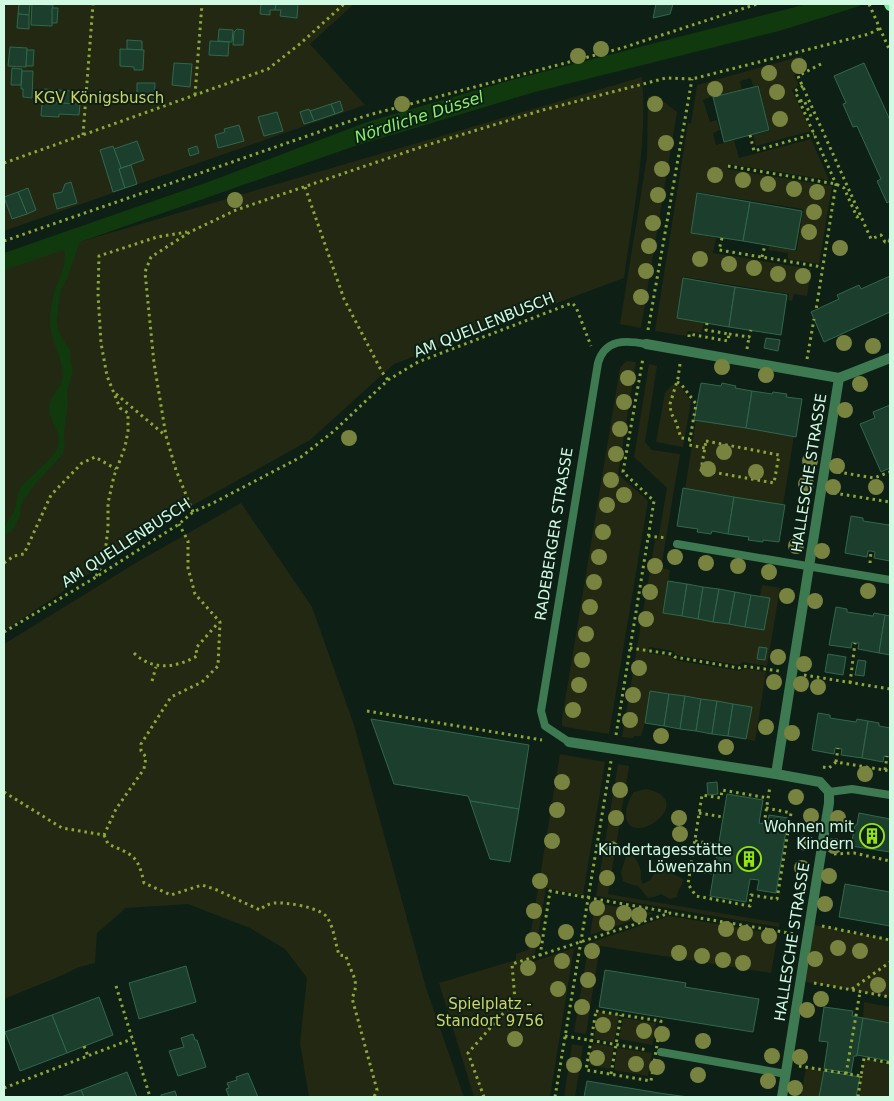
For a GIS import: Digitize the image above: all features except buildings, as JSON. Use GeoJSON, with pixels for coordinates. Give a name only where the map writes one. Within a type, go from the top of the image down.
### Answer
{"type":"FeatureCollection","features":[{"type":"Feature","properties":{"kind":"street"},"geometry":{"type":"LineString","coordinates":[[646,344],[839,378]]}},
{"type":"Feature","properties":{"kind":"street","name":"HALLESCHE STRASSE"},"geometry":{"type":"LineString","coordinates":[[774,774],[839,378],[890,358]]}},
{"type":"Feature","properties":{"kind":"street","name":"RADEBERGER STRASSE"},"geometry":{"type":"LineString","coordinates":[[569,742],[774,774]]}},
{"type":"Feature","properties":{"kind":"street"},"geometry":{"type":"LineString","coordinates":[[774,774],[820,782],[829,792]]}},
{"type":"Feature","properties":{"kind":"street","name":"HALLESCHE STRASSE"},"geometry":{"type":"LineString","coordinates":[[782,1097],[821,855],[829,792]]}},
{"type":"Feature","properties":{"kind":"lane"},"geometry":{"type":"LineString","coordinates":[[600,354],[612,345],[627,340],[646,344]]}},
{"type":"Feature","properties":{"kind":"lane","name":"RADEBERGER STRASSE"},"geometry":{"type":"LineString","coordinates":[[569,742],[545,726],[540,711],[600,354]]}},
{"type":"Feature","properties":{"kind":"lane","name":"HALLESCHE STRASSE"},"geometry":{"type":"LineString","coordinates":[[678,544],[890,580]]}},
{"type":"Feature","properties":{"kind":"lane"},"geometry":{"type":"LineString","coordinates":[[829,792],[852,789],[890,795]]}},
{"type":"Feature","properties":{"kind":"lane"},"geometry":{"type":"LineString","coordinates":[[658,1052],[787,1069]]}},
{"type":"Feature","properties":{"kind":"path"},"geometry":{"type":"LineString","coordinates":[[82,134],[93,4]]}},
{"type":"Feature","properties":{"kind":"path"},"geometry":{"type":"LineString","coordinates":[[195,96],[202,4]]}},
{"type":"Feature","properties":{"kind":"path"},"geometry":{"type":"LineString","coordinates":[[4,163],[268,69],[301,43],[344,4]]}},
{"type":"Feature","properties":{"kind":"path"},"geometry":{"type":"LineString","coordinates":[[4,240],[365,116],[622,48],[758,4]]}},
{"type":"Feature","properties":{"kind":"path"},"geometry":{"type":"LineString","coordinates":[[869,4],[890,51]]}},
{"type":"Feature","properties":{"kind":"path"},"geometry":{"type":"LineString","coordinates":[[193,512],[176,470],[166,436],[154,363],[145,272],[151,257],[190,232],[236,210],[424,146],[543,110],[666,78],[692,79],[869,34],[880,28]]}},
{"type":"Feature","properties":{"kind":"path"},"geometry":{"type":"LineString","coordinates":[[821,64],[798,76],[872,239],[881,235],[884,242],[889,240],[890,244]]}},
{"type":"Feature","properties":{"kind":"path"},"geometry":{"type":"LineString","coordinates":[[555,1097],[654,501],[623,472],[692,79]]}},
{"type":"Feature","properties":{"kind":"path"},"geometry":{"type":"LineString","coordinates":[[803,86],[795,91],[836,184],[816,310]]}},
{"type":"Feature","properties":{"kind":"path"},"geometry":{"type":"LineString","coordinates":[[800,101],[804,100],[812,119]]}},
{"type":"Feature","properties":{"kind":"path"},"geometry":{"type":"LineString","coordinates":[[750,135],[754,151],[814,134]]}},
{"type":"Feature","properties":{"kind":"path"},"geometry":{"type":"LineString","coordinates":[[728,166],[836,184],[844,188],[857,217],[861,215]]}},
{"type":"Feature","properties":{"kind":"path"},"geometry":{"type":"LineString","coordinates":[[305,187],[344,300],[388,380]]}},
{"type":"Feature","properties":{"kind":"path"},"geometry":{"type":"LineString","coordinates":[[96,576],[104,562],[108,503],[128,431],[128,413],[120,408],[107,376],[101,343],[98,294],[99,256],[157,237],[190,232]]}},
{"type":"Feature","properties":{"kind":"path"},"geometry":{"type":"LineString","coordinates":[[722,238],[719,250],[822,267]]}},
{"type":"Feature","properties":{"kind":"path"},"geometry":{"type":"LineString","coordinates":[[762,257],[765,245]]}},
{"type":"Feature","properties":{"kind":"path","name":"AM QUELLENBUSCH"},"geometry":{"type":"LineString","coordinates":[[4,632],[179,524],[193,512],[302,456],[334,431],[388,380],[434,354],[572,303],[576,307],[592,350],[600,354]]}},
{"type":"Feature","properties":{"kind":"path"},"geometry":{"type":"LineString","coordinates":[[805,372],[814,319]]}},
{"type":"Feature","properties":{"kind":"path"},"geometry":{"type":"LineString","coordinates":[[707,323],[706,330],[749,337]]}},
{"type":"Feature","properties":{"kind":"path"},"geometry":{"type":"LineString","coordinates":[[748,343],[751,330]]}},
{"type":"Feature","properties":{"kind":"path"},"geometry":{"type":"LineString","coordinates":[[690,439],[681,438],[671,413],[670,404],[689,334],[728,341],[729,334]]}},
{"type":"Feature","properties":{"kind":"path"},"geometry":{"type":"LineString","coordinates":[[677,382],[681,384],[696,404],[689,445],[705,448]]}},
{"type":"Feature","properties":{"kind":"path"},"geometry":{"type":"LineString","coordinates":[[115,393],[166,436]]}},
{"type":"Feature","properties":{"kind":"path"},"geometry":{"type":"LineString","coordinates":[[706,441],[780,455],[774,483],[701,470],[705,448],[706,441]]}},
{"type":"Feature","properties":{"kind":"path"},"geometry":{"type":"LineString","coordinates":[[4,563],[14,556],[24,554],[51,496],[82,463],[95,457],[116,469]]}},
{"type":"Feature","properties":{"kind":"path"},"geometry":{"type":"LineString","coordinates":[[825,469],[874,478],[890,472]]}},
{"type":"Feature","properties":{"kind":"path"},"geometry":{"type":"LineString","coordinates":[[821,491],[890,502]]}},
{"type":"Feature","properties":{"kind":"path"},"geometry":{"type":"LineString","coordinates":[[179,524],[188,541],[188,568],[195,594],[220,622],[218,666],[202,682],[171,697],[141,744],[141,751],[146,757],[144,769],[116,809],[104,835],[108,844],[134,856],[142,870],[144,883],[170,895],[202,885],[260,910],[266,905],[282,904],[315,909],[326,915],[339,954],[346,956],[354,975],[356,990],[352,998],[377,1090],[374,1097]]}},
{"type":"Feature","properties":{"kind":"path"},"geometry":{"type":"LineString","coordinates":[[134,653],[138,658],[156,667],[188,661],[197,656],[196,648],[220,622]]}},
{"type":"Feature","properties":{"kind":"path"},"geometry":{"type":"LineString","coordinates":[[850,682],[855,642]]}},
{"type":"Feature","properties":{"kind":"path"},"geometry":{"type":"LineString","coordinates":[[630,648],[672,654],[675,657],[739,668],[743,666],[890,689]]}},
{"type":"Feature","properties":{"kind":"path"},"geometry":{"type":"LineString","coordinates":[[152,681],[156,667]]}},
{"type":"Feature","properties":{"kind":"path"},"geometry":{"type":"LineString","coordinates":[[367,711],[542,740]]}},
{"type":"Feature","properties":{"kind":"path"},"geometry":{"type":"LineString","coordinates":[[821,766],[829,768],[836,762],[838,748]]}},
{"type":"Feature","properties":{"kind":"path"},"geometry":{"type":"LineString","coordinates":[[885,770],[887,756]]}},
{"type":"Feature","properties":{"kind":"path"},"geometry":{"type":"LineString","coordinates":[[836,762],[890,771]]}},
{"type":"Feature","properties":{"kind":"path"},"geometry":{"type":"LineString","coordinates":[[764,824],[774,774]]}},
{"type":"Feature","properties":{"kind":"path"},"geometry":{"type":"LineString","coordinates":[[766,808],[791,813],[778,899],[751,895],[750,906],[696,896],[688,884],[702,795],[721,798],[722,790],[768,798]]}},
{"type":"Feature","properties":{"kind":"path"},"geometry":{"type":"LineString","coordinates":[[4,792],[62,828],[104,835]]}},
{"type":"Feature","properties":{"kind":"path"},"geometry":{"type":"LineString","coordinates":[[699,813],[724,817]]}},
{"type":"Feature","properties":{"kind":"path"},"geometry":{"type":"LineString","coordinates":[[695,841],[719,845]]}},
{"type":"Feature","properties":{"kind":"path"},"geometry":{"type":"LineString","coordinates":[[821,855],[854,853],[890,861]]}},
{"type":"Feature","properties":{"kind":"path"},"geometry":{"type":"LineString","coordinates":[[690,870],[714,873]]}},
{"type":"Feature","properties":{"kind":"path"},"geometry":{"type":"LineString","coordinates":[[540,956],[550,891],[808,936]]}},
{"type":"Feature","properties":{"kind":"path"},"geometry":{"type":"LineString","coordinates":[[484,1097],[468,1053],[515,1000],[512,964],[670,913]]}},
{"type":"Feature","properties":{"kind":"path"},"geometry":{"type":"LineString","coordinates":[[810,924],[890,940]]}},
{"type":"Feature","properties":{"kind":"path"},"geometry":{"type":"LineString","coordinates":[[852,990],[890,962]]}},
{"type":"Feature","properties":{"kind":"path"},"geometry":{"type":"LineString","coordinates":[[801,981],[890,997]]}},
{"type":"Feature","properties":{"kind":"path"},"geometry":{"type":"LineString","coordinates":[[116,986],[150,1097]]}},
{"type":"Feature","properties":{"kind":"path"},"geometry":{"type":"LineString","coordinates":[[846,1074],[860,992]]}},
{"type":"Feature","properties":{"kind":"path"},"geometry":{"type":"LineString","coordinates":[[596,1011],[661,1021],[658,1052],[651,1081],[586,1070],[591,1040],[596,1011]]}},
{"type":"Feature","properties":{"kind":"path"},"geometry":{"type":"LineString","coordinates":[[611,1074],[622,1015]]}},
{"type":"Feature","properties":{"kind":"path"},"geometry":{"type":"LineString","coordinates":[[565,1036],[658,1052]]}},
{"type":"Feature","properties":{"kind":"path"},"geometry":{"type":"LineString","coordinates":[[4,1088],[132,1039]]}},
{"type":"Feature","properties":{"kind":"path"},"geometry":{"type":"LineString","coordinates":[[84,1046],[88,1056]]}},
{"type":"Feature","properties":{"kind":"path"},"geometry":{"type":"LineString","coordinates":[[858,1097],[864,1058],[890,1063]]}},
{"type":"Feature","properties":{"kind":"path"},"geometry":{"type":"LineString","coordinates":[[787,1069],[861,1076]]}},
{"type":"Feature","properties":{"kind":"green space","name":"KGV Königsbusch"},"geometry":{"type":"Polygon","coordinates":[[[4,4],[354,4],[310,44],[365,105],[4,231],[4,4]]]}},
{"type":"Feature","properties":{"kind":"green space"},"geometry":{"type":"Polygon","coordinates":[[[802,56],[808,69],[794,75],[799,85],[792,90],[811,131],[756,146],[753,135],[770,131],[758,85],[753,86],[751,78],[740,81],[742,89],[703,100],[710,122],[717,120],[720,130],[713,133],[716,145],[734,140],[739,158],[811,139],[829,180],[728,164],[727,169],[832,186],[819,264],[788,259],[788,253],[768,250],[769,246],[797,251],[802,209],[697,192],[691,233],[716,238],[713,253],[811,269],[807,296],[794,294],[792,301],[788,300],[789,294],[684,277],[677,318],[704,323],[701,333],[688,331],[686,336],[655,331],[688,123],[691,124],[697,85],[802,56]]]}},
{"type":"Feature","properties":{"kind":"green space"},"geometry":{"type":"Polygon","coordinates":[[[642,77],[643,127],[641,153],[624,278],[394,364],[310,440],[186,509],[4,631],[4,264],[642,77]]]}},
{"type":"Feature","properties":{"kind":"green space"},"geometry":{"type":"Polygon","coordinates":[[[655,95],[677,112],[641,328],[620,324],[647,157],[648,97],[655,95]]]}},
{"type":"Feature","properties":{"kind":"green space"},"geometry":{"type":"Polygon","coordinates":[[[626,361],[636,362],[618,474],[648,501],[609,734],[565,727],[562,725],[562,719],[620,368],[626,361]]]}},
{"type":"Feature","properties":{"kind":"green space"},"geometry":{"type":"Polygon","coordinates":[[[649,364],[657,366],[645,442],[652,450],[680,454],[661,568],[670,570],[663,613],[764,630],[770,598],[760,596],[762,585],[780,588],[767,666],[743,662],[739,665],[676,655],[673,651],[649,647],[648,653],[670,656],[675,660],[740,671],[744,668],[766,672],[755,741],[746,739],[751,707],[651,691],[641,736],[634,736],[633,738],[622,737],[655,540],[658,540],[667,488],[634,457],[649,364]]]}},
{"type":"Feature","properties":{"kind":"green space"},"geometry":{"type":"Polygon","coordinates":[[[672,385],[680,386],[691,401],[683,447],[656,442],[665,393],[672,385]]]}},
{"type":"Feature","properties":{"kind":"green space"},"geometry":{"type":"Polygon","coordinates":[[[696,420],[794,436],[783,505],[685,489],[696,420]]]}},
{"type":"Feature","properties":{"kind":"green space"},"geometry":{"type":"Polygon","coordinates":[[[241,503],[312,607],[354,725],[426,988],[464,1097],[309,1097],[300,1043],[307,978],[285,949],[250,928],[188,904],[126,908],[97,933],[95,963],[79,967],[4,999],[4,644],[139,561],[241,503]]]}},
{"type":"Feature","properties":{"kind":"green space","name":"Spielplatz - Standort 9756"},"geometry":{"type":"Polygon","coordinates":[[[560,754],[605,762],[583,895],[546,888],[535,953],[532,955],[532,962],[574,948],[550,1097],[474,1097],[439,983],[516,960],[516,954],[528,950],[560,754]]]}},
{"type":"Feature","properties":{"kind":"green space"},"geometry":{"type":"Polygon","coordinates":[[[618,764],[629,766],[608,894],[779,923],[779,927],[596,896],[618,764]]]}},
{"type":"Feature","properties":{"kind":"green space"},"geometry":{"type":"Polygon","coordinates":[[[646,789],[661,795],[666,803],[665,811],[658,820],[649,826],[639,828],[631,826],[626,817],[629,801],[634,792],[646,789]]]}},
{"type":"Feature","properties":{"kind":"green space"},"geometry":{"type":"Polygon","coordinates":[[[628,850],[639,865],[643,884],[650,880],[660,866],[662,865],[663,867],[669,863],[673,874],[683,879],[677,897],[670,899],[661,894],[648,898],[638,886],[623,881],[621,872],[628,850]]]}},
{"type":"Feature","properties":{"kind":"green space"},"geometry":{"type":"Polygon","coordinates":[[[595,903],[654,913],[590,935],[595,903]]]}},
{"type":"Feature","properties":{"kind":"green space"},"geometry":{"type":"Polygon","coordinates":[[[669,916],[778,934],[771,973],[600,946],[586,1034],[574,1032],[589,943],[669,916]]]}},
{"type":"Feature","properties":{"kind":"green space"},"geometry":{"type":"Polygon","coordinates":[[[810,924],[890,940],[890,997],[801,981],[810,924]]]}},
{"type":"Feature","properties":{"kind":"green space"},"geometry":{"type":"Polygon","coordinates":[[[864,1002],[890,1007],[890,1023],[863,1018],[864,1002]]]}},
{"type":"Feature","properties":{"kind":"green space"},"geometry":{"type":"Polygon","coordinates":[[[598,1012],[619,1015],[614,1042],[594,1039],[598,1012]]]}},
{"type":"Feature","properties":{"kind":"green space"},"geometry":{"type":"Polygon","coordinates":[[[623,1018],[656,1023],[652,1045],[619,1039],[623,1018]]]}},
{"type":"Feature","properties":{"kind":"green space"},"geometry":{"type":"Polygon","coordinates":[[[593,1043],[614,1047],[610,1069],[589,1065],[593,1043]]]}},
{"type":"Feature","properties":{"kind":"green space"},"geometry":{"type":"Polygon","coordinates":[[[572,1044],[583,1046],[575,1097],[564,1097],[572,1044]]]}},
{"type":"Feature","properties":{"kind":"green space"},"geometry":{"type":"Polygon","coordinates":[[[617,1048],[652,1053],[648,1076],[614,1070],[617,1048]]]}},
{"type":"Feature","properties":{"kind":"green space"},"geometry":{"type":"Polygon","coordinates":[[[864,1058],[890,1063],[890,1097],[858,1097],[864,1058]]]}},
{"type":"Feature","properties":{"kind":"green space"},"geometry":{"type":"Polygon","coordinates":[[[806,1067],[824,1071],[819,1097],[801,1097],[806,1067]]]}},
{"type":"Feature","properties":{"kind":"water","name":"Nördliche Düssel"},"geometry":{"type":"Polygon","coordinates":[[[807,4],[859,4],[860,6],[779,31],[535,92],[355,146],[80,242],[60,292],[57,321],[59,333],[70,350],[73,370],[67,392],[68,402],[64,433],[65,447],[63,454],[24,499],[20,508],[21,514],[14,528],[9,533],[4,534],[6,525],[14,511],[20,489],[46,463],[58,446],[57,432],[49,406],[61,383],[62,372],[50,328],[50,316],[53,297],[64,265],[65,255],[64,250],[4,270],[4,253],[208,182],[367,122],[508,81],[807,4]]]}},
{"type":"Feature","properties":{"kind":"place","name":"Wohnen mit Kindern"},"geometry":{"type":"Point","coordinates":[872,836]}},
{"type":"Feature","properties":{"kind":"place","name":"Kindertagesstätte Löwenzahn"},"geometry":{"type":"Point","coordinates":[749,859]}}]}
